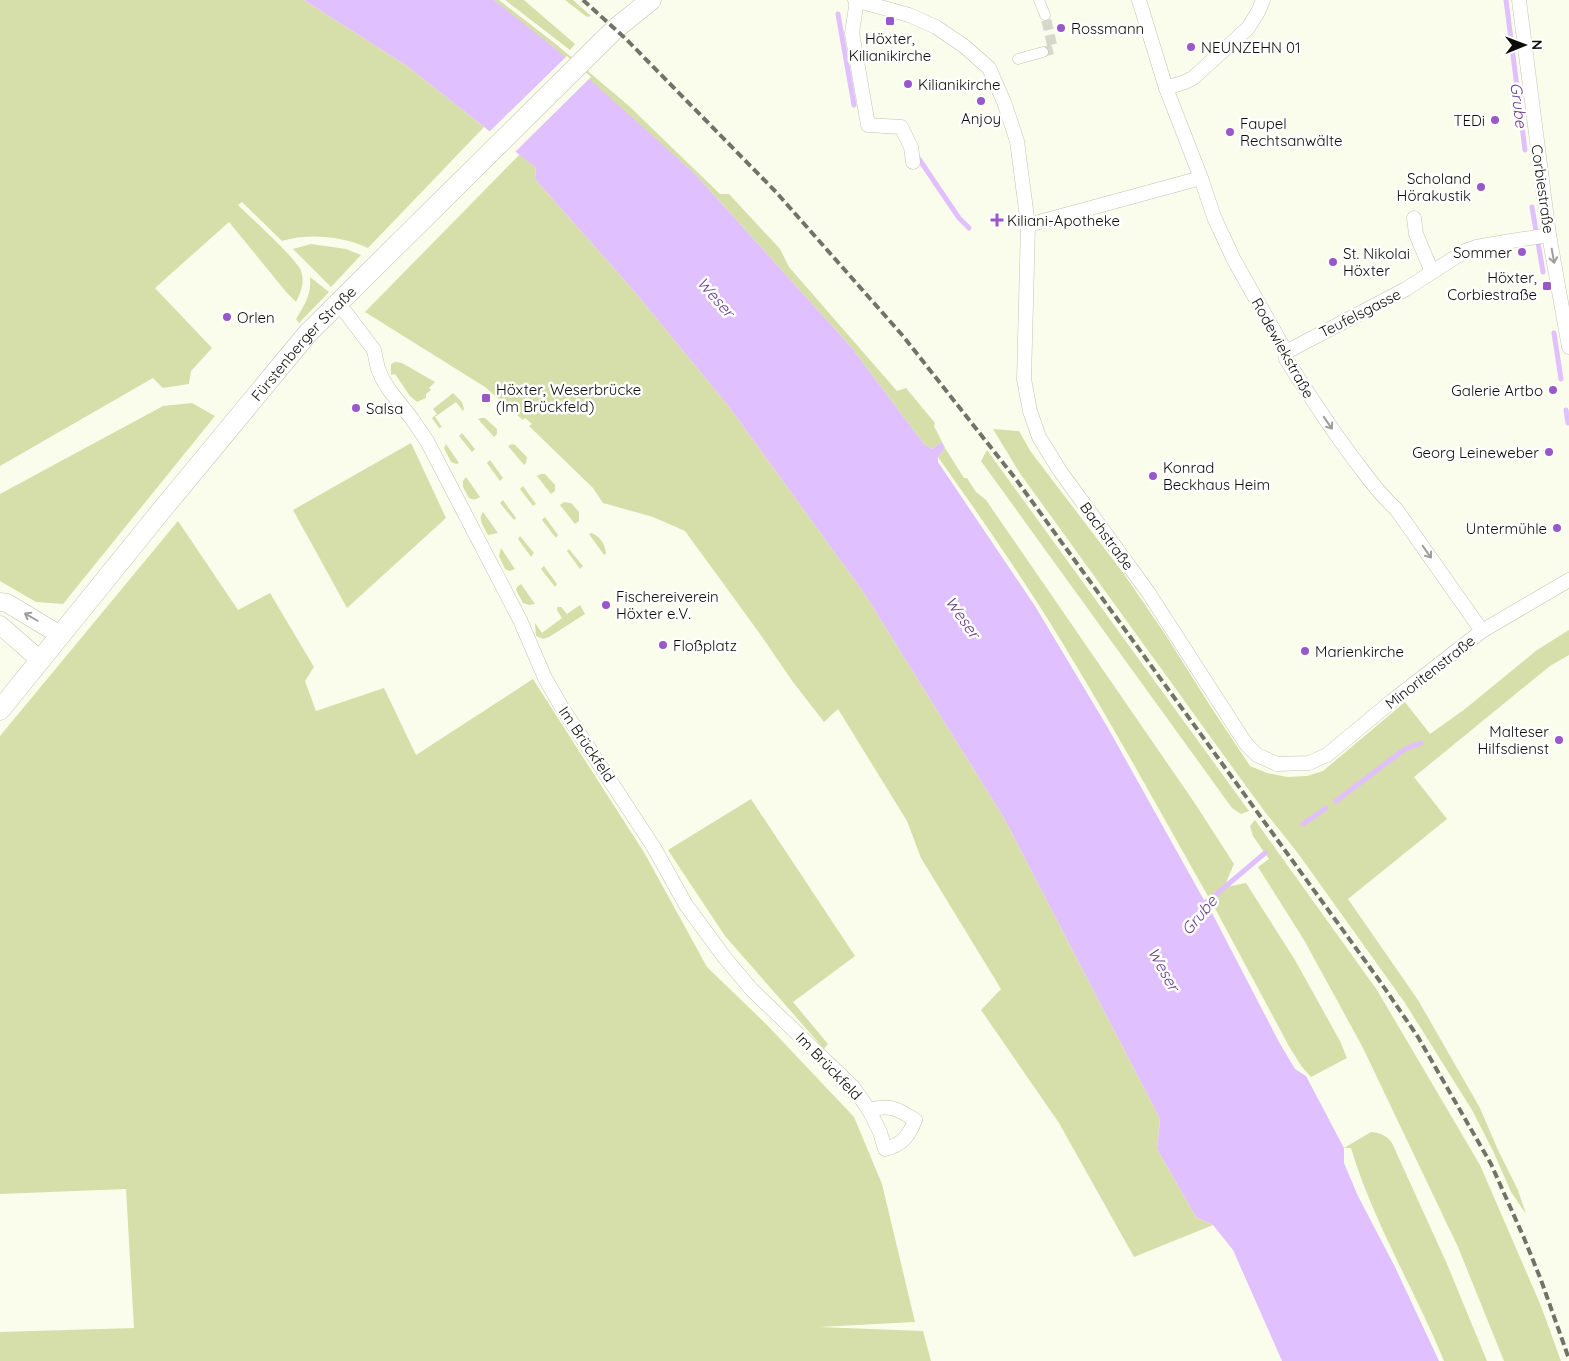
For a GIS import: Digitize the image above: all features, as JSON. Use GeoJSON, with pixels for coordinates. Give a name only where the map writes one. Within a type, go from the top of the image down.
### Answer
{"type":"FeatureCollection","features":[{"type":"Feature","properties":{"kind":"main road","name":"Fürstenberger Straße"},"geometry":{"type":"LineString","coordinates":[[0,710],[308,333],[600,46],[642,2]]}},
{"type":"Feature","properties":{"kind":"street"},"geometry":{"type":"LineString","coordinates":[[856,0],[852,33],[868,125],[901,127],[911,147],[913,162]]}},
{"type":"Feature","properties":{"kind":"street","name":"Bachstraße"},"geometry":{"type":"LineString","coordinates":[[856,0],[909,15],[936,27],[964,46],[989,68],[1004,102],[1017,142],[1028,225],[1024,379],[1030,411],[1039,437],[1060,471],[1148,592],[1246,744],[1256,755],[1277,764],[1294,764]]}},
{"type":"Feature","properties":{"kind":"street"},"geometry":{"type":"LineString","coordinates":[[1039,0],[1045,14]]}},
{"type":"Feature","properties":{"kind":"street","name":"Rodewiekstraße"},"geometry":{"type":"LineString","coordinates":[[1139,0],[1166,88],[1214,217],[1234,260],[1286,352],[1286,360],[1320,413],[1383,498],[1396,509],[1482,631]]}},
{"type":"Feature","properties":{"kind":"street"},"geometry":{"type":"LineString","coordinates":[[1166,88],[1193,78],[1248,28],[1258,12],[1262,0]]}},
{"type":"Feature","properties":{"kind":"street","name":"Corbiestraße"},"geometry":{"type":"LineString","coordinates":[[1519,0],[1541,236],[1569,347]]}},
{"type":"Feature","properties":{"kind":"street"},"geometry":{"type":"LineString","coordinates":[[1018,59],[1043,52]]}},
{"type":"Feature","properties":{"kind":"street"},"geometry":{"type":"LineString","coordinates":[[1028,225],[1201,178]]}},
{"type":"Feature","properties":{"kind":"street"},"geometry":{"type":"LineString","coordinates":[[1414,218],[1416,234],[1432,272]]}},
{"type":"Feature","properties":{"kind":"street","name":"Teufelsgasse"},"geometry":{"type":"LineString","coordinates":[[1286,352],[1406,289],[1465,251],[1476,247],[1541,236]]}},
{"type":"Feature","properties":{"kind":"street","name":"Im Brückfeld"},"geometry":{"type":"LineString","coordinates":[[338,305],[374,350],[378,369],[383,380],[427,441],[515,612],[545,678],[561,706],[653,846],[686,905],[752,990],[853,1087],[869,1110],[880,1132],[885,1149],[900,1144],[910,1134],[916,1120],[892,1107],[869,1110]]}},
{"type":"Feature","properties":{"kind":"street","name":"Minoritenstraße"},"geometry":{"type":"LineString","coordinates":[[1294,764],[1309,764],[1327,755],[1392,701],[1482,631],[1569,580]]}},
{"type":"Feature","properties":{"kind":"street"},"geometry":{"type":"LineString","coordinates":[[0,602],[7,603],[60,635]]}},
{"type":"Feature","properties":{"kind":"street"},"geometry":{"type":"LineString","coordinates":[[0,625],[40,660]]}},
{"type":"Feature","properties":{"kind":"green space"},"geometry":{"type":"Polygon","coordinates":[[[0,0],[304,0],[407,66],[484,127],[368,248],[336,238],[325,237],[303,237],[282,241],[242,202],[238,205],[298,265],[303,279],[296,302],[229,222],[155,288],[212,348],[191,371],[189,384],[163,388],[153,378],[0,466],[0,0]]]}},
{"type":"Feature","properties":{"kind":"green space"},"geometry":{"type":"Polygon","coordinates":[[[494,0],[499,0],[557,45],[629,106],[720,194],[729,194],[780,249],[789,267],[897,391],[906,388],[935,423],[934,426],[942,442],[932,449],[924,444],[852,348],[695,174],[494,0]]]}},
{"type":"Feature","properties":{"kind":"green space"},"geometry":{"type":"Polygon","coordinates":[[[505,0],[524,0],[575,44],[570,50],[505,0]]]}},
{"type":"Feature","properties":{"kind":"green space"},"geometry":{"type":"Polygon","coordinates":[[[565,0],[573,0],[591,16],[587,17],[565,0]]]}},
{"type":"Feature","properties":{"kind":"green space"},"geometry":{"type":"Polygon","coordinates":[[[520,154],[536,168],[535,179],[634,291],[730,408],[864,593],[1004,818],[1160,1119],[1157,1149],[1196,1217],[1213,1225],[1134,1257],[1059,1123],[981,1010],[1001,989],[921,858],[907,821],[838,709],[824,722],[793,682],[685,531],[653,517],[603,503],[593,488],[529,426],[532,424],[525,418],[523,420],[485,387],[365,312],[520,154]]]}},
{"type":"Feature","properties":{"kind":"green space"},"geometry":{"type":"Polygon","coordinates":[[[311,244],[346,249],[361,255],[331,287],[293,249],[311,244]]]}},
{"type":"Feature","properties":{"kind":"green space"},"geometry":{"type":"Polygon","coordinates":[[[310,277],[329,292],[299,323],[296,319],[309,294],[310,277]]]}},
{"type":"Feature","properties":{"kind":"green space"},"geometry":{"type":"Polygon","coordinates":[[[395,362],[402,363],[435,382],[429,388],[431,390],[426,394],[426,398],[417,402],[410,396],[395,374],[391,375],[391,364],[395,362]]]}},
{"type":"Feature","properties":{"kind":"green space"},"geometry":{"type":"Polygon","coordinates":[[[453,393],[462,402],[464,409],[463,411],[456,402],[435,417],[442,427],[439,428],[432,418],[437,414],[433,409],[453,393]]]}},
{"type":"Feature","properties":{"kind":"green space"},"geometry":{"type":"Polygon","coordinates":[[[192,403],[215,416],[63,604],[36,602],[0,581],[0,494],[163,406],[192,403]]]}},
{"type":"Feature","properties":{"kind":"green space"},"geometry":{"type":"Polygon","coordinates":[[[485,418],[497,429],[497,434],[494,437],[478,419],[485,418]]]}},
{"type":"Feature","properties":{"kind":"green space"},"geometry":{"type":"Polygon","coordinates":[[[993,429],[1019,431],[1031,452],[1124,574],[1250,766],[1267,773],[1287,777],[1307,776],[1323,771],[1405,702],[1430,734],[1465,709],[1537,650],[1569,630],[1569,655],[1550,666],[1414,777],[1447,819],[1348,899],[1418,1000],[1480,1108],[1518,1190],[1526,1214],[1511,1192],[1472,1110],[1405,1003],[1019,472],[993,429]]]}},
{"type":"Feature","properties":{"kind":"green space"},"geometry":{"type":"Polygon","coordinates":[[[462,433],[475,449],[472,452],[459,436],[462,433]]]}},
{"type":"Feature","properties":{"kind":"green space"},"geometry":{"type":"Polygon","coordinates":[[[411,443],[446,518],[347,608],[293,510],[411,443]]]}},
{"type":"Feature","properties":{"kind":"green space"},"geometry":{"type":"Polygon","coordinates":[[[446,444],[459,463],[451,462],[444,448],[446,444]]]}},
{"type":"Feature","properties":{"kind":"green space"},"geometry":{"type":"Polygon","coordinates":[[[512,444],[527,457],[524,465],[508,446],[512,444]]]}},
{"type":"Feature","properties":{"kind":"green space"},"geometry":{"type":"Polygon","coordinates":[[[945,448],[964,478],[967,478],[976,492],[986,500],[1194,802],[1234,864],[1225,885],[1209,898],[1117,735],[1060,639],[1031,593],[938,457],[945,448]]]}},
{"type":"Feature","properties":{"kind":"green space"},"geometry":{"type":"Polygon","coordinates":[[[987,450],[1249,811],[1241,814],[1232,808],[981,461],[987,450]]]}},
{"type":"Feature","properties":{"kind":"green space"},"geometry":{"type":"Polygon","coordinates":[[[490,460],[503,478],[500,481],[487,463],[490,460]]]}},
{"type":"Feature","properties":{"kind":"green space"},"geometry":{"type":"Polygon","coordinates":[[[545,474],[555,485],[555,491],[551,494],[537,476],[545,474]]]}},
{"type":"Feature","properties":{"kind":"green space"},"geometry":{"type":"Polygon","coordinates":[[[466,477],[479,498],[469,498],[463,487],[463,481],[466,477]]]}},
{"type":"Feature","properties":{"kind":"green space"},"geometry":{"type":"Polygon","coordinates":[[[523,486],[536,504],[533,506],[520,489],[523,486]]]}},
{"type":"Feature","properties":{"kind":"green space"},"geometry":{"type":"Polygon","coordinates":[[[503,500],[516,518],[514,520],[500,503],[503,500]]]}},
{"type":"Feature","properties":{"kind":"green space"},"geometry":{"type":"Polygon","coordinates":[[[564,502],[571,503],[579,512],[579,521],[575,524],[560,505],[564,502]]]}},
{"type":"Feature","properties":{"kind":"green space"},"geometry":{"type":"Polygon","coordinates":[[[483,512],[498,533],[488,535],[481,520],[483,512]]]}},
{"type":"Feature","properties":{"kind":"green space"},"geometry":{"type":"Polygon","coordinates":[[[545,517],[558,535],[556,538],[542,520],[545,517]]]}},
{"type":"Feature","properties":{"kind":"green space"},"geometry":{"type":"Polygon","coordinates":[[[178,521],[238,610],[270,593],[314,667],[305,681],[316,711],[384,688],[416,755],[533,679],[645,854],[707,967],[766,1024],[854,1117],[882,1184],[915,1322],[819,1327],[923,1331],[931,1361],[0,1361],[0,1332],[134,1328],[126,1189],[0,1194],[0,736],[178,521]]]}},
{"type":"Feature","properties":{"kind":"green space"},"geometry":{"type":"Polygon","coordinates":[[[589,534],[597,536],[603,543],[606,553],[604,555],[589,534]]]}},
{"type":"Feature","properties":{"kind":"green space"},"geometry":{"type":"Polygon","coordinates":[[[520,536],[534,553],[531,557],[518,539],[520,536]]]}},
{"type":"Feature","properties":{"kind":"green space"},"geometry":{"type":"Polygon","coordinates":[[[501,548],[515,569],[510,571],[505,569],[499,556],[501,548]]]}},
{"type":"Feature","properties":{"kind":"green space"},"geometry":{"type":"Polygon","coordinates":[[[569,549],[583,566],[580,569],[567,551],[569,549]]]}},
{"type":"Feature","properties":{"kind":"green space"},"geometry":{"type":"Polygon","coordinates":[[[544,566],[557,584],[555,587],[541,569],[544,566]]]}},
{"type":"Feature","properties":{"kind":"green space"},"geometry":{"type":"Polygon","coordinates":[[[521,584],[535,604],[523,603],[516,590],[521,584]]]}},
{"type":"Feature","properties":{"kind":"green space"},"geometry":{"type":"Polygon","coordinates":[[[580,605],[585,614],[549,637],[543,639],[536,636],[535,623],[542,633],[562,618],[557,607],[561,607],[567,614],[580,605]]]}},
{"type":"Feature","properties":{"kind":"green space"},"geometry":{"type":"Polygon","coordinates":[[[751,799],[855,956],[793,1002],[828,1044],[824,1049],[725,936],[668,850],[751,799]]]}},
{"type":"Feature","properties":{"kind":"green space"},"geometry":{"type":"Polygon","coordinates":[[[1255,820],[1377,990],[1480,1165],[1541,1306],[1561,1361],[1504,1361],[1458,1247],[1362,1046],[1304,940],[1258,867],[1269,859],[1253,836],[1250,826],[1255,820]]]}},
{"type":"Feature","properties":{"kind":"green space"},"geometry":{"type":"Polygon","coordinates":[[[1246,883],[1295,960],[1340,1041],[1347,1058],[1311,1077],[1290,1048],[1210,899],[1226,887],[1246,883]]]}},
{"type":"Feature","properties":{"kind":"green space"},"geometry":{"type":"Polygon","coordinates":[[[1371,1132],[1383,1135],[1392,1143],[1447,1264],[1487,1361],[1444,1361],[1433,1334],[1382,1229],[1351,1148],[1344,1148],[1371,1132]]]}},
{"type":"Feature","properties":{"kind":"water","name":"Weser"},"geometry":{"type":"Polygon","coordinates":[[[304,0],[494,0],[557,50],[695,174],[852,348],[924,444],[932,449],[942,442],[945,448],[938,457],[938,462],[1035,606],[1108,728],[1204,900],[1210,899],[1208,905],[1279,1042],[1295,1069],[1306,1076],[1344,1148],[1344,1163],[1358,1196],[1395,1267],[1439,1361],[1282,1361],[1233,1250],[1213,1225],[1196,1217],[1157,1149],[1160,1119],[1004,818],[864,593],[730,408],[634,291],[535,179],[536,168],[407,66],[304,0]]]}},
{"type":"Feature","properties":{"kind":"pier"},"geometry":{"type":"Polygon","coordinates":[[[567,56],[591,77],[514,153],[488,133],[567,56]]]}},
{"type":"Feature","properties":{"kind":"waterway","name":"Grube"},"geometry":{"type":"LineString","coordinates":[[1506,0],[1525,150]]}},
{"type":"Feature","properties":{"kind":"waterway"},"geometry":{"type":"LineString","coordinates":[[838,14],[854,105]]}},
{"type":"Feature","properties":{"kind":"waterway"},"geometry":{"type":"LineString","coordinates":[[919,159],[959,218],[969,228]]}},
{"type":"Feature","properties":{"kind":"waterway","name":"Grube"},"geometry":{"type":"LineString","coordinates":[[1532,207],[1543,272]]}},
{"type":"Feature","properties":{"kind":"waterway","name":"Grube"},"geometry":{"type":"LineString","coordinates":[[1554,333],[1561,379]]}},
{"type":"Feature","properties":{"kind":"waterway","name":"Grube"},"geometry":{"type":"LineString","coordinates":[[1566,410],[1568,423]]}},
{"type":"Feature","properties":{"kind":"waterway","name":"Grube"},"geometry":{"type":"LineString","coordinates":[[1336,801],[1405,749],[1421,743]]}},
{"type":"Feature","properties":{"kind":"waterway","name":"Grube"},"geometry":{"type":"LineString","coordinates":[[1303,824],[1326,808]]}},
{"type":"Feature","properties":{"kind":"waterway","name":"Grube"},"geometry":{"type":"LineString","coordinates":[[1206,903],[1265,853]]}},
{"type":"Feature","properties":{"kind":"tunnel"},"geometry":{"type":"LineString","coordinates":[[1043,52],[1053,49],[1045,15]]}},
{"type":"Feature","properties":{"kind":"railway"},"geometry":{"type":"LineString","coordinates":[[583,0],[626,39],[776,192],[903,336],[1015,478],[1379,980],[1418,1037],[1491,1164],[1541,1280],[1569,1359]]}},
{"type":"Feature","properties":{"kind":"place","name":"Höxter, Kilianikirche"},"geometry":{"type":"Point","coordinates":[890,21]}},
{"type":"Feature","properties":{"kind":"place","name":"Rossmann"},"geometry":{"type":"Point","coordinates":[1061,28]}},
{"type":"Feature","properties":{"kind":"place","name":"NEUNZEHN 01"},"geometry":{"type":"Point","coordinates":[1191,47]}},
{"type":"Feature","properties":{"kind":"place","name":"Kilianikirche"},"geometry":{"type":"Point","coordinates":[908,84]}},
{"type":"Feature","properties":{"kind":"place","name":"Anjoy"},"geometry":{"type":"Point","coordinates":[981,101]}},
{"type":"Feature","properties":{"kind":"place","name":"TEDi"},"geometry":{"type":"Point","coordinates":[1495,120]}},
{"type":"Feature","properties":{"kind":"place","name":"Faupel Rechtsanwälte"},"geometry":{"type":"Point","coordinates":[1230,132]}},
{"type":"Feature","properties":{"kind":"place","name":"Scholand Hörakustik"},"geometry":{"type":"Point","coordinates":[1481,187]}},
{"type":"Feature","properties":{"kind":"place","name":"Kiliani-Apotheke"},"geometry":{"type":"Point","coordinates":[997,220]}},
{"type":"Feature","properties":{"kind":"place","name":"Sommer"},"geometry":{"type":"Point","coordinates":[1522,252]}},
{"type":"Feature","properties":{"kind":"place","name":"St. Nikolai Höxter"},"geometry":{"type":"Point","coordinates":[1333,262]}},
{"type":"Feature","properties":{"kind":"place","name":"Höxter, Corbiestraße"},"geometry":{"type":"Point","coordinates":[1547,286]}},
{"type":"Feature","properties":{"kind":"place","name":"Orlen"},"geometry":{"type":"Point","coordinates":[227,317]}},
{"type":"Feature","properties":{"kind":"place","name":"Galerie Artbo"},"geometry":{"type":"Point","coordinates":[1553,390]}},
{"type":"Feature","properties":{"kind":"place","name":"Höxter, Weserbrücke (Im Brückfeld)"},"geometry":{"type":"Point","coordinates":[486,398]}},
{"type":"Feature","properties":{"kind":"place","name":"Salsa"},"geometry":{"type":"Point","coordinates":[356,408]}},
{"type":"Feature","properties":{"kind":"place","name":"Georg Leineweber"},"geometry":{"type":"Point","coordinates":[1549,452]}},
{"type":"Feature","properties":{"kind":"place","name":"Konrad Beckhaus Heim"},"geometry":{"type":"Point","coordinates":[1153,476]}},
{"type":"Feature","properties":{"kind":"place","name":"Untermühle"},"geometry":{"type":"Point","coordinates":[1557,528]}},
{"type":"Feature","properties":{"kind":"place","name":"Fischereiverein Höxter e.V."},"geometry":{"type":"Point","coordinates":[606,605]}},
{"type":"Feature","properties":{"kind":"place","name":"Floßplatz"},"geometry":{"type":"Point","coordinates":[663,645]}},
{"type":"Feature","properties":{"kind":"place","name":"Marienkirche"},"geometry":{"type":"Point","coordinates":[1305,651]}},
{"type":"Feature","properties":{"kind":"place","name":"Malteser Hilfsdienst"},"geometry":{"type":"Point","coordinates":[1559,740]}}]}
